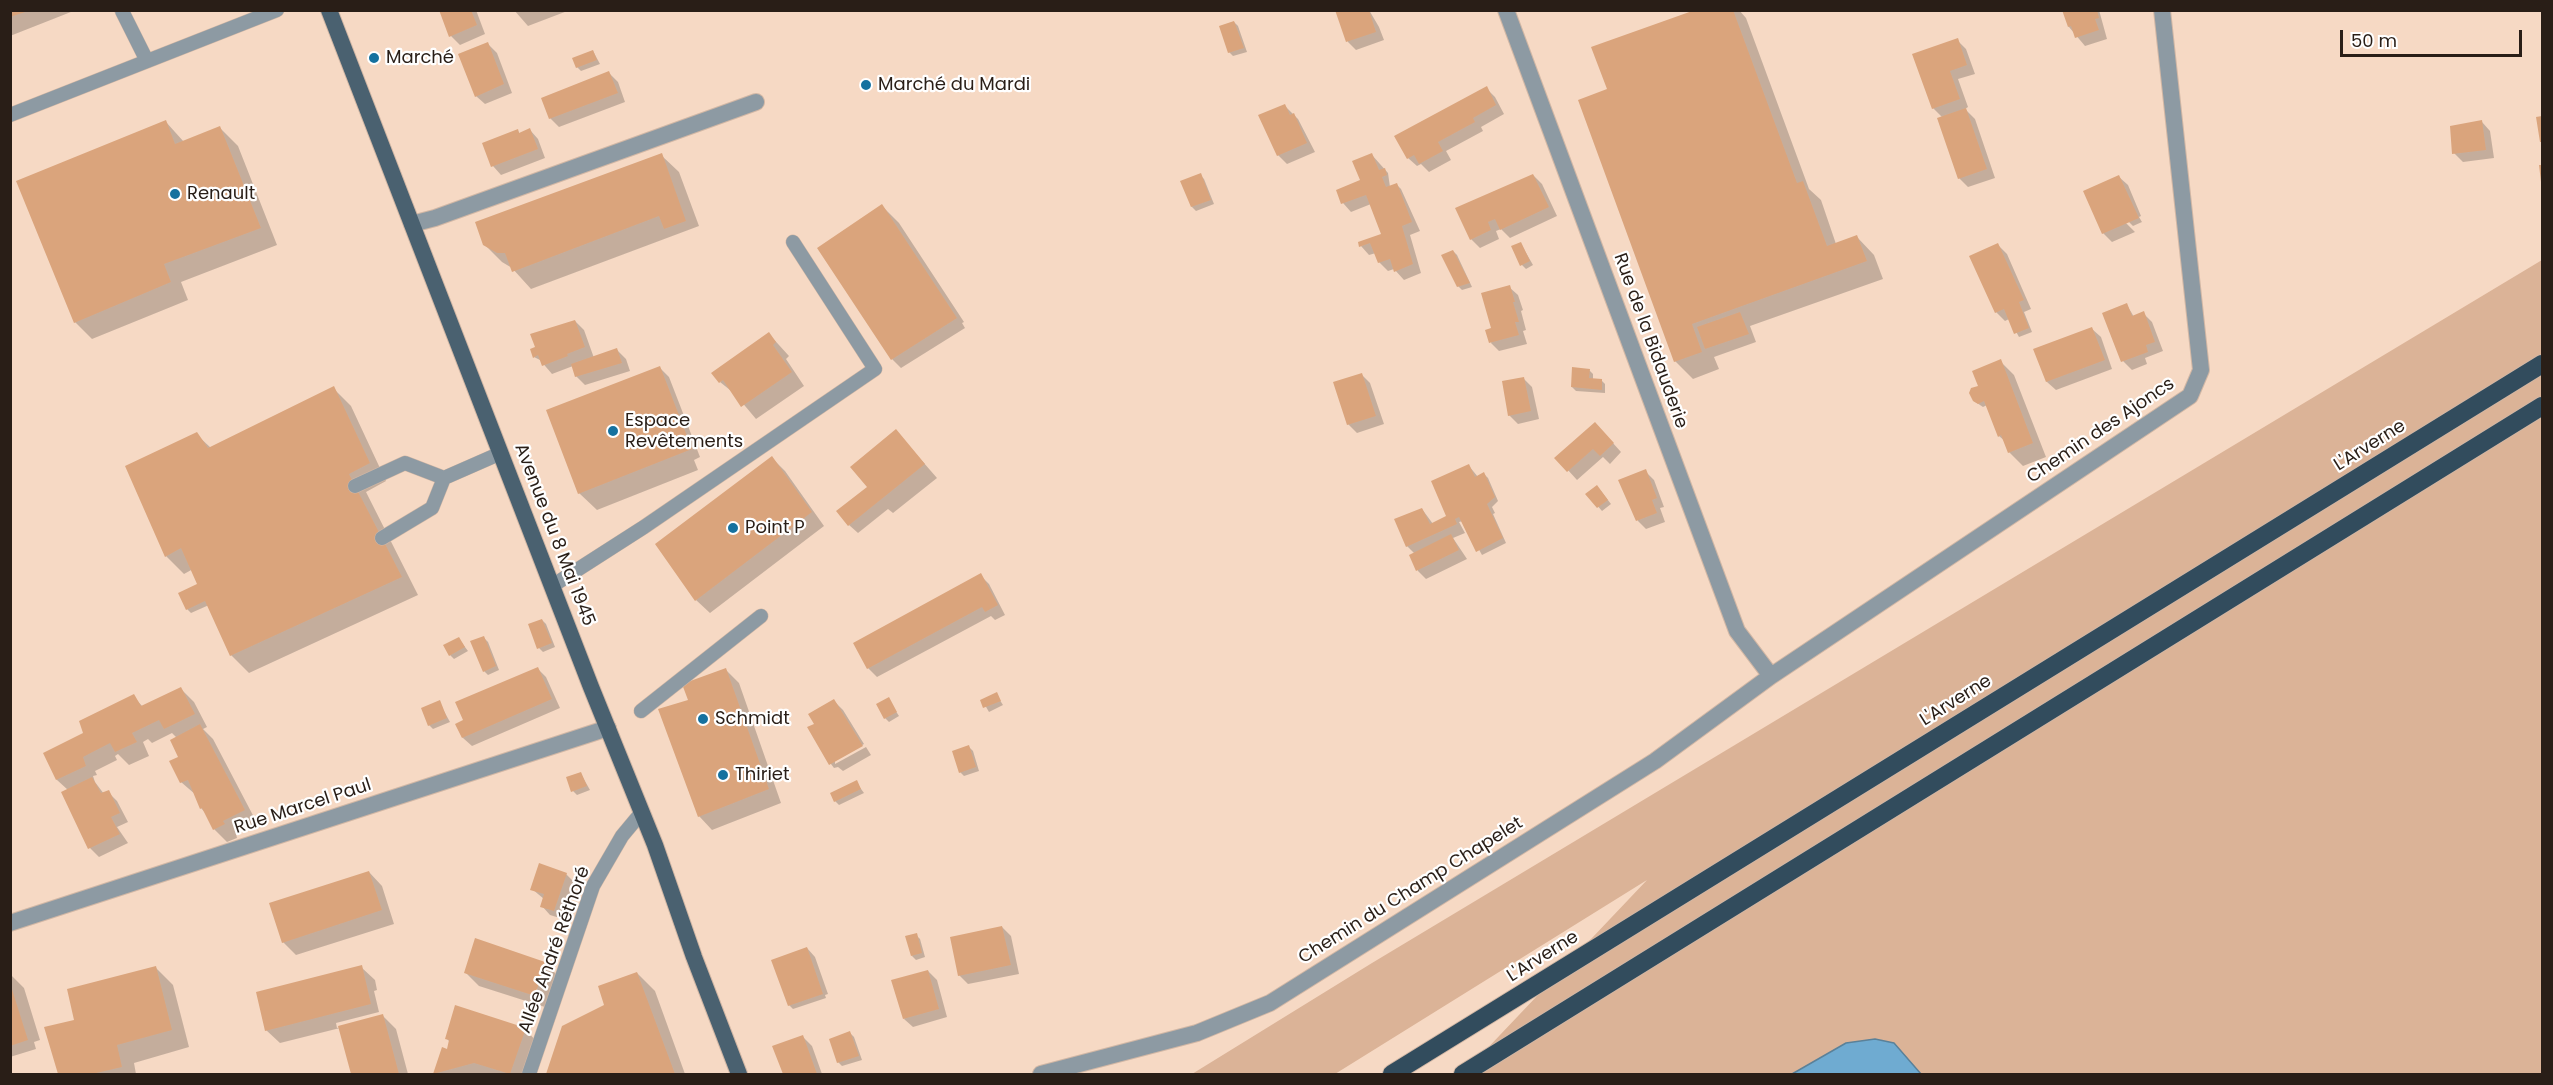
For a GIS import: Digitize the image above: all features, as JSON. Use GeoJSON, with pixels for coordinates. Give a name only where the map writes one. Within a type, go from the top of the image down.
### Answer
{"type":"FeatureCollection","features":[{"type":"Feature","properties":{"kind":"highway","name":"L'Arverne"},"geometry":{"type":"LineString","coordinates":[[1392,1074],[2542,364]]}},
{"type":"Feature","properties":{"kind":"highway"},"geometry":{"type":"LineString","coordinates":[[1463,1074],[2542,405]]}},
{"type":"Feature","properties":{"kind":"main road","name":"Avenue du 8 Mai 1945"},"geometry":{"type":"LineString","coordinates":[[329,10],[642,812],[739,1074]]}},
{"type":"Feature","properties":{"kind":"street","name":"Rue de la Bidauderie"},"geometry":{"type":"LineString","coordinates":[[1506,10],[1737,631],[1772,676]]}},
{"type":"Feature","properties":{"kind":"street","name":"Chemin des Ajoncs"},"geometry":{"type":"LineString","coordinates":[[1772,676],[2190,396],[2201,369],[2162,10]]}},
{"type":"Feature","properties":{"kind":"street"},"geometry":{"type":"LineString","coordinates":[[411,224],[435,218],[756,102]]}},
{"type":"Feature","properties":{"kind":"street","name":"Chemin du Champ Chapelet"},"geometry":{"type":"LineString","coordinates":[[1041,1074],[1197,1033],[1270,1003],[1655,761],[1772,676]]}},
{"type":"Feature","properties":{"kind":"street","name":"Rue Marcel Paul"},"geometry":{"type":"LineString","coordinates":[[10,923],[608,728]]}},
{"type":"Feature","properties":{"kind":"lane"},"geometry":{"type":"LineString","coordinates":[[10,115],[277,10]]}},
{"type":"Feature","properties":{"kind":"lane"},"geometry":{"type":"LineString","coordinates":[[122,11],[147,62]]}},
{"type":"Feature","properties":{"kind":"lane"},"geometry":{"type":"LineString","coordinates":[[552,586],[644,527],[875,369],[792,242]]}},
{"type":"Feature","properties":{"kind":"lane"},"geometry":{"type":"LineString","coordinates":[[382,538],[432,508],[444,478],[501,453]]}},
{"type":"Feature","properties":{"kind":"lane"},"geometry":{"type":"LineString","coordinates":[[355,486],[405,463],[444,478]]}},
{"type":"Feature","properties":{"kind":"lane"},"geometry":{"type":"LineString","coordinates":[[641,711],[761,616]]}},
{"type":"Feature","properties":{"kind":"lane","name":"Allée André Réthoré"},"geometry":{"type":"LineString","coordinates":[[529,1074],[593,886],[621,836],[642,812]]}},
{"type":"Feature","properties":{"kind":"shaded area"},"geometry":{"type":"Polygon","coordinates":[[[2542,260],[2542,1074],[1463,1074],[1647,880],[1335,1074],[1192,1074],[1372,963],[2542,260]]]}},
{"type":"Feature","properties":{"kind":"water"},"geometry":{"type":"Polygon","coordinates":[[[1875,1039],[1894,1043],[1921,1074],[1792,1074],[1846,1043],[1875,1039]]]}},
{"type":"Feature","properties":{"kind":"building"},"geometry":{"type":"Polygon","coordinates":[[[10,10],[28,10],[28,11],[10,17],[10,10]]]}},
{"type":"Feature","properties":{"kind":"building"},"geometry":{"type":"Polygon","coordinates":[[[439,10],[471,10],[477,25],[449,37],[439,10]]]}},
{"type":"Feature","properties":{"kind":"building"},"geometry":{"type":"Polygon","coordinates":[[[1335,10],[1369,10],[1376,32],[1346,42],[1335,10]]]}},
{"type":"Feature","properties":{"kind":"building"},"geometry":{"type":"Polygon","coordinates":[[[1695,10],[1733,10],[1797,183],[1803,181],[1827,246],[1857,235],[1867,261],[1692,324],[1702,352],[1674,362],[1578,100],[1607,89],[1591,47],[1695,10]]]}},
{"type":"Feature","properties":{"kind":"building"},"geometry":{"type":"Polygon","coordinates":[[[2062,10],[2097,10],[2099,18],[2095,19],[2099,30],[2075,38],[2062,10]]]}},
{"type":"Feature","properties":{"kind":"building"},"geometry":{"type":"Polygon","coordinates":[[[1234,21],[1244,48],[1228,53],[1219,26],[1234,21]]]}},
{"type":"Feature","properties":{"kind":"building"},"geometry":{"type":"Polygon","coordinates":[[[1958,38],[1967,65],[1950,71],[1960,99],[1932,109],[1912,54],[1958,38]]]}},
{"type":"Feature","properties":{"kind":"building"},"geometry":{"type":"Polygon","coordinates":[[[488,42],[504,84],[475,97],[458,54],[488,42]]]}},
{"type":"Feature","properties":{"kind":"building"},"geometry":{"type":"Polygon","coordinates":[[[593,50],[597,60],[576,68],[572,58],[593,50]]]}},
{"type":"Feature","properties":{"kind":"building"},"geometry":{"type":"Polygon","coordinates":[[[609,71],[618,93],[549,119],[541,98],[609,71]]]}},
{"type":"Feature","properties":{"kind":"building"},"geometry":{"type":"Polygon","coordinates":[[[1487,86],[1496,105],[1473,118],[1475,122],[1438,142],[1443,151],[1419,164],[1414,155],[1407,159],[1394,136],[1487,86]]]}},
{"type":"Feature","properties":{"kind":"building"},"geometry":{"type":"Polygon","coordinates":[[[1285,104],[1290,115],[1294,113],[1307,143],[1277,156],[1258,115],[1285,104]]]}},
{"type":"Feature","properties":{"kind":"building"},"geometry":{"type":"Polygon","coordinates":[[[1966,108],[1987,169],[1958,179],[1937,118],[1966,108]]]}},
{"type":"Feature","properties":{"kind":"building"},"geometry":{"type":"Polygon","coordinates":[[[2542,116],[2542,142],[2540,142],[2536,117],[2542,116]]]}},
{"type":"Feature","properties":{"kind":"building"},"geometry":{"type":"Polygon","coordinates":[[[166,120],[175,144],[220,126],[261,228],[164,264],[171,282],[74,323],[16,181],[166,120]]]}},
{"type":"Feature","properties":{"kind":"building"},"geometry":{"type":"Polygon","coordinates":[[[2482,120],[2486,150],[2452,154],[2450,126],[2482,120]]]}},
{"type":"Feature","properties":{"kind":"building"},"geometry":{"type":"Polygon","coordinates":[[[530,128],[538,149],[491,167],[482,143],[518,129],[519,133],[530,128]]]}},
{"type":"Feature","properties":{"kind":"building"},"geometry":{"type":"Polygon","coordinates":[[[662,153],[686,221],[664,229],[659,216],[512,272],[505,253],[497,253],[483,245],[475,222],[662,153]]]}},
{"type":"Feature","properties":{"kind":"building"},"geometry":{"type":"Polygon","coordinates":[[[1372,153],[1379,170],[1385,168],[1387,175],[1382,177],[1386,187],[1397,183],[1412,222],[1402,226],[1413,264],[1394,272],[1390,259],[1378,263],[1370,243],[1359,247],[1358,242],[1381,234],[1366,195],[1341,204],[1336,190],[1360,180],[1352,161],[1372,153]]]}},
{"type":"Feature","properties":{"kind":"building"},"geometry":{"type":"Polygon","coordinates":[[[2539,165],[2542,165],[2542,182],[2541,182],[2539,165]]]}},
{"type":"Feature","properties":{"kind":"building"},"geometry":{"type":"Polygon","coordinates":[[[1201,173],[1211,200],[1191,207],[1180,181],[1201,173]]]}},
{"type":"Feature","properties":{"kind":"building"},"geometry":{"type":"Polygon","coordinates":[[[1533,174],[1549,207],[1500,230],[1495,219],[1488,222],[1491,230],[1470,240],[1455,208],[1533,174]]]}},
{"type":"Feature","properties":{"kind":"building"},"geometry":{"type":"Polygon","coordinates":[[[2119,175],[2139,218],[2102,234],[2083,191],[2119,175]]]}},
{"type":"Feature","properties":{"kind":"building"},"geometry":{"type":"Polygon","coordinates":[[[882,204],[957,318],[891,360],[817,248],[882,204]]]}},
{"type":"Feature","properties":{"kind":"building"},"geometry":{"type":"Polygon","coordinates":[[[1521,242],[1530,261],[1520,266],[1511,246],[1521,242]]]}},
{"type":"Feature","properties":{"kind":"building"},"geometry":{"type":"Polygon","coordinates":[[[1998,243],[2024,300],[2019,302],[2029,328],[2014,334],[2004,309],[1995,313],[1969,256],[1998,243]]]}},
{"type":"Feature","properties":{"kind":"building"},"geometry":{"type":"Polygon","coordinates":[[[1453,250],[1470,283],[1457,287],[1441,255],[1453,250]]]}},
{"type":"Feature","properties":{"kind":"building"},"geometry":{"type":"Polygon","coordinates":[[[1510,285],[1519,322],[1515,322],[1519,335],[1489,343],[1485,330],[1491,328],[1481,293],[1510,285]]]}},
{"type":"Feature","properties":{"kind":"building"},"geometry":{"type":"Polygon","coordinates":[[[2127,303],[2132,316],[2144,311],[2155,342],[2146,345],[2148,352],[2121,362],[2102,313],[2127,303]]]}},
{"type":"Feature","properties":{"kind":"building"},"geometry":{"type":"Polygon","coordinates":[[[1740,312],[1749,334],[1705,349],[1697,327],[1740,312]]]}},
{"type":"Feature","properties":{"kind":"building"},"geometry":{"type":"Polygon","coordinates":[[[575,320],[585,347],[542,366],[538,355],[533,358],[530,349],[535,347],[530,334],[575,320]]]}},
{"type":"Feature","properties":{"kind":"building"},"geometry":{"type":"Polygon","coordinates":[[[2092,327],[2105,360],[2046,382],[2033,349],[2092,327]]]}},
{"type":"Feature","properties":{"kind":"building"},"geometry":{"type":"Polygon","coordinates":[[[769,332],[776,342],[773,345],[792,372],[741,407],[723,380],[719,383],[711,373],[769,332]]]}},
{"type":"Feature","properties":{"kind":"building"},"geometry":{"type":"Polygon","coordinates":[[[617,348],[622,363],[575,377],[571,364],[617,348]]]}},
{"type":"Feature","properties":{"kind":"building"},"geometry":{"type":"Polygon","coordinates":[[[2001,359],[2033,443],[2008,453],[2001,435],[1998,437],[1984,401],[1978,404],[1973,401],[1969,393],[1971,388],[1978,386],[1972,371],[2001,359]]]}},
{"type":"Feature","properties":{"kind":"building","name":"Espace Revêtements"},"geometry":{"type":"Polygon","coordinates":[[[660,366],[692,449],[578,494],[546,410],[660,366]]]}},
{"type":"Feature","properties":{"kind":"building"},"geometry":{"type":"Polygon","coordinates":[[[1572,367],[1590,369],[1589,378],[1602,379],[1602,390],[1571,387],[1572,367]]]}},
{"type":"Feature","properties":{"kind":"building"},"geometry":{"type":"Polygon","coordinates":[[[1362,373],[1376,416],[1347,425],[1333,382],[1362,373]]]}},
{"type":"Feature","properties":{"kind":"building"},"geometry":{"type":"Polygon","coordinates":[[[1524,377],[1531,411],[1508,416],[1502,381],[1524,377]]]}},
{"type":"Feature","properties":{"kind":"building"},"geometry":{"type":"Polygon","coordinates":[[[334,386],[370,463],[349,474],[402,577],[230,656],[205,601],[186,610],[178,593],[197,584],[181,548],[165,557],[125,466],[197,432],[208,448],[334,386]]]}},
{"type":"Feature","properties":{"kind":"building"},"geometry":{"type":"Polygon","coordinates":[[[1595,422],[1614,443],[1600,456],[1593,449],[1567,472],[1554,458],[1595,422]]]}},
{"type":"Feature","properties":{"kind":"building"},"geometry":{"type":"Polygon","coordinates":[[[896,429],[925,464],[848,526],[836,511],[867,487],[850,467],[896,429]]]}},
{"type":"Feature","properties":{"kind":"building","name":"Point P"},"geometry":{"type":"Polygon","coordinates":[[[772,456],[812,512],[695,601],[655,544],[772,456]]]}},
{"type":"Feature","properties":{"kind":"building"},"geometry":{"type":"Polygon","coordinates":[[[1469,464],[1475,477],[1484,472],[1495,497],[1487,504],[1503,538],[1476,552],[1459,517],[1455,519],[1457,524],[1406,547],[1394,519],[1422,508],[1430,524],[1446,516],[1431,481],[1469,464]]]}},
{"type":"Feature","properties":{"kind":"building"},"geometry":{"type":"Polygon","coordinates":[[[1646,469],[1657,498],[1652,500],[1657,513],[1636,521],[1618,480],[1646,469]]]}},
{"type":"Feature","properties":{"kind":"building"},"geometry":{"type":"Polygon","coordinates":[[[1597,485],[1608,500],[1597,508],[1585,494],[1597,485]]]}},
{"type":"Feature","properties":{"kind":"building"},"geometry":{"type":"Polygon","coordinates":[[[1451,534],[1459,550],[1416,571],[1409,555],[1451,534]]]}},
{"type":"Feature","properties":{"kind":"building"},"geometry":{"type":"Polygon","coordinates":[[[981,573],[998,605],[985,612],[982,607],[867,669],[853,643],[981,573]]]}},
{"type":"Feature","properties":{"kind":"building"},"geometry":{"type":"Polygon","coordinates":[[[542,619],[552,643],[537,649],[528,624],[542,619]]]}},
{"type":"Feature","properties":{"kind":"building"},"geometry":{"type":"Polygon","coordinates":[[[484,636],[496,666],[483,672],[470,641],[484,636]]]}},
{"type":"Feature","properties":{"kind":"building"},"geometry":{"type":"Polygon","coordinates":[[[459,637],[465,647],[449,656],[443,645],[459,637]]]}},
{"type":"Feature","properties":{"kind":"building"},"geometry":{"type":"Polygon","coordinates":[[[538,667],[552,699],[462,738],[455,724],[463,720],[455,702],[538,667]]]}},
{"type":"Feature","properties":{"kind":"building"},"geometry":{"type":"Polygon","coordinates":[[[726,668],[769,789],[698,817],[658,709],[688,700],[682,684],[726,668]]]}},
{"type":"Feature","properties":{"kind":"building"},"geometry":{"type":"Polygon","coordinates":[[[181,687],[195,714],[164,729],[159,720],[132,733],[137,742],[115,752],[110,743],[83,757],[86,766],[56,780],[43,753],[83,733],[79,721],[134,694],[141,706],[181,687]]]}},
{"type":"Feature","properties":{"kind":"building"},"geometry":{"type":"Polygon","coordinates":[[[997,692],[1001,701],[983,708],[980,700],[997,692]]]}},
{"type":"Feature","properties":{"kind":"building"},"geometry":{"type":"Polygon","coordinates":[[[889,697],[897,712],[884,719],[876,704],[889,697]]]}},
{"type":"Feature","properties":{"kind":"building"},"geometry":{"type":"Polygon","coordinates":[[[834,699],[863,746],[829,765],[807,727],[814,724],[808,714],[834,699]]]}},
{"type":"Feature","properties":{"kind":"building"},"geometry":{"type":"Polygon","coordinates":[[[440,700],[447,718],[428,726],[421,708],[440,700]]]}},
{"type":"Feature","properties":{"kind":"building"},"geometry":{"type":"Polygon","coordinates":[[[200,724],[245,810],[223,821],[225,824],[213,830],[202,808],[200,809],[188,780],[180,783],[169,761],[178,757],[170,740],[200,724]]]}},
{"type":"Feature","properties":{"kind":"building"},"geometry":{"type":"Polygon","coordinates":[[[969,745],[976,767],[959,773],[952,751],[969,745]]]}},
{"type":"Feature","properties":{"kind":"building"},"geometry":{"type":"Polygon","coordinates":[[[581,772],[587,786],[571,792],[566,777],[581,772]]]}},
{"type":"Feature","properties":{"kind":"building"},"geometry":{"type":"Polygon","coordinates":[[[92,777],[101,793],[109,790],[120,813],[111,817],[120,834],[88,849],[61,792],[92,777]]]}},
{"type":"Feature","properties":{"kind":"building"},"geometry":{"type":"Polygon","coordinates":[[[857,780],[861,789],[834,802],[830,793],[857,780]]]}},
{"type":"Feature","properties":{"kind":"building"},"geometry":{"type":"Polygon","coordinates":[[[539,863],[567,873],[554,911],[540,907],[544,894],[530,890],[539,863]]]}},
{"type":"Feature","properties":{"kind":"building"},"geometry":{"type":"Polygon","coordinates":[[[369,871],[382,910],[282,943],[269,903],[369,871]]]}},
{"type":"Feature","properties":{"kind":"building"},"geometry":{"type":"Polygon","coordinates":[[[1002,926],[1011,965],[958,976],[950,937],[1002,926]]]}},
{"type":"Feature","properties":{"kind":"building"},"geometry":{"type":"Polygon","coordinates":[[[917,933],[922,953],[911,956],[905,936],[917,933]]]}},
{"type":"Feature","properties":{"kind":"building"},"geometry":{"type":"Polygon","coordinates":[[[475,938],[545,962],[535,996],[464,973],[475,938]]]}},
{"type":"Feature","properties":{"kind":"building"},"geometry":{"type":"Polygon","coordinates":[[[807,947],[823,994],[788,1006],[771,960],[807,947]]]}},
{"type":"Feature","properties":{"kind":"building"},"geometry":{"type":"Polygon","coordinates":[[[362,965],[371,1004],[265,1031],[256,992],[362,965]]]}},
{"type":"Feature","properties":{"kind":"building"},"geometry":{"type":"Polygon","coordinates":[[[156,966],[172,1030],[117,1045],[122,1067],[92,1074],[58,1074],[44,1027],[74,1020],[67,989],[156,966]]]}},
{"type":"Feature","properties":{"kind":"building"},"geometry":{"type":"Polygon","coordinates":[[[928,970],[939,1009],[903,1019],[891,980],[928,970]]]}},
{"type":"Feature","properties":{"kind":"building"},"geometry":{"type":"Polygon","coordinates":[[[637,972],[675,1074],[546,1074],[562,1026],[604,1005],[598,986],[637,972]]]}},
{"type":"Feature","properties":{"kind":"building"},"geometry":{"type":"Polygon","coordinates":[[[10,983],[28,1040],[10,1046],[10,983]]]}},
{"type":"Feature","properties":{"kind":"building"},"geometry":{"type":"Polygon","coordinates":[[[455,1005],[526,1028],[510,1074],[474,1063],[433,1074],[442,1047],[447,1049],[449,1040],[445,1039],[455,1005]]]}},
{"type":"Feature","properties":{"kind":"building"},"geometry":{"type":"Polygon","coordinates":[[[383,1014],[399,1074],[351,1074],[338,1026],[383,1014]]]}},
{"type":"Feature","properties":{"kind":"building"},"geometry":{"type":"Polygon","coordinates":[[[850,1031],[859,1056],[837,1063],[829,1039],[850,1031]]]}},
{"type":"Feature","properties":{"kind":"building"},"geometry":{"type":"Polygon","coordinates":[[[803,1035],[817,1074],[783,1074],[772,1046],[803,1035]]]}},
{"type":"Feature","properties":{"kind":"place","name":"Marché"},"geometry":{"type":"Point","coordinates":[374,58]}},
{"type":"Feature","properties":{"kind":"place","name":"Marché du Mardi"},"geometry":{"type":"Point","coordinates":[866,85]}},
{"type":"Feature","properties":{"kind":"place","name":"Renault"},"geometry":{"type":"Point","coordinates":[175,194]}},
{"type":"Feature","properties":{"kind":"place","name":"Espace Revêtements"},"geometry":{"type":"Point","coordinates":[613,431]}},
{"type":"Feature","properties":{"kind":"place","name":"Point P"},"geometry":{"type":"Point","coordinates":[733,528]}},
{"type":"Feature","properties":{"kind":"place","name":"Schmidt"},"geometry":{"type":"Point","coordinates":[703,719]}},
{"type":"Feature","properties":{"kind":"place","name":"Thiriet"},"geometry":{"type":"Point","coordinates":[723,775]}}]}
